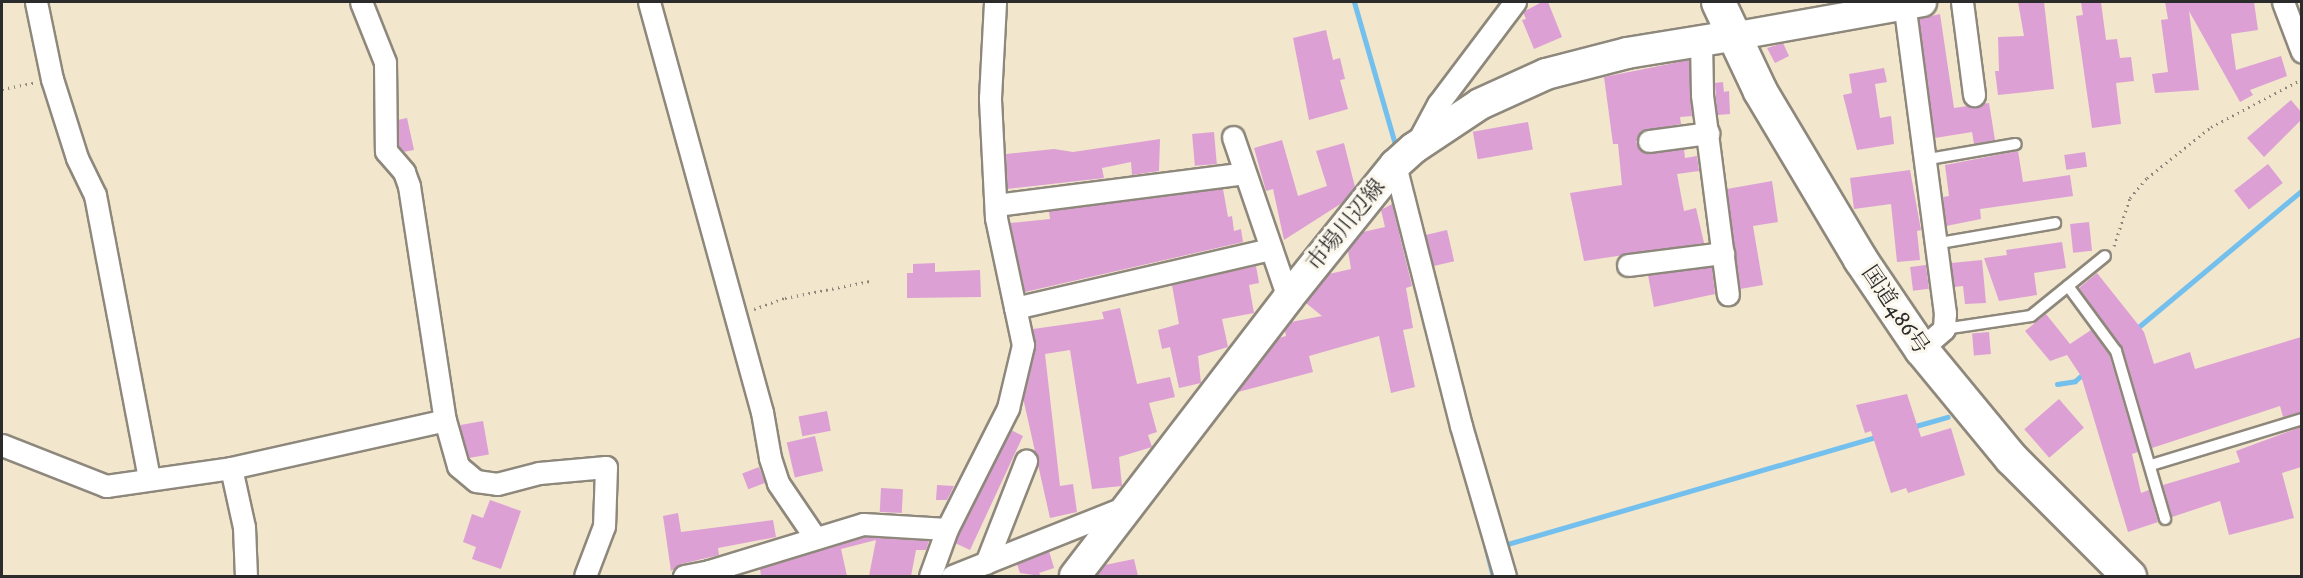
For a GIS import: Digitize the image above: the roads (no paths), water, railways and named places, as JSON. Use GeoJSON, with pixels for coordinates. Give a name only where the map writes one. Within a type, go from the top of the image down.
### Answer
{"type":"FeatureCollection","features":[{"type":"Feature","properties":{"kind":"highway","name":"国道486号"},"geometry":{"type":"LineString","coordinates":[[1718,2],[1716,39],[1854,249],[1932,339],[2010,458],[2129,576]]}},
{"type":"Feature","properties":{"kind":"main road","name":"市場川辺線"},"geometry":{"type":"LineString","coordinates":[[1078,575],[1128,506],[1288,298],[1405,156],[1480,105],[1546,74],[1627,53],[1716,39]]}},
{"type":"Feature","properties":{"kind":"street"},"geometry":{"type":"LineString","coordinates":[[36,2],[52,79],[77,158],[95,195],[149,479]]}},
{"type":"Feature","properties":{"kind":"street"},"geometry":{"type":"LineString","coordinates":[[361,2],[385,62],[386,151],[404,172],[409,186],[445,420],[458,466],[476,481],[497,484],[539,473],[606,467],[604,526],[585,576]]}},
{"type":"Feature","properties":{"kind":"street"},"geometry":{"type":"LineString","coordinates":[[649,2],[735,315],[778,483],[814,536]]}},
{"type":"Feature","properties":{"kind":"street"},"geometry":{"type":"LineString","coordinates":[[930,576],[947,529],[1008,408],[1023,345],[996,206],[990,98],[995,2]]}},
{"type":"Feature","properties":{"kind":"street"},"geometry":{"type":"LineString","coordinates":[[1505,576],[1461,426],[1405,156],[1438,104],[1515,2]]}},
{"type":"Feature","properties":{"kind":"street"},"geometry":{"type":"LineString","coordinates":[[1962,2],[1974,94]]}},
{"type":"Feature","properties":{"kind":"street"},"geometry":{"type":"LineString","coordinates":[[2283,2],[2301,52]]}},
{"type":"Feature","properties":{"kind":"street"},"geometry":{"type":"LineString","coordinates":[[1728,294],[1708,133],[1716,39],[1910,3],[1923,160],[1934,244],[1932,339]]}},
{"type":"Feature","properties":{"kind":"street"},"geometry":{"type":"LineString","coordinates":[[1649,141],[1708,133]]}},
{"type":"Feature","properties":{"kind":"street"},"geometry":{"type":"LineString","coordinates":[[1233,137],[1288,298]]}},
{"type":"Feature","properties":{"kind":"street"},"geometry":{"type":"LineString","coordinates":[[996,206],[1245,173]]}},
{"type":"Feature","properties":{"kind":"street"},"geometry":{"type":"LineString","coordinates":[[1015,308],[1271,249]]}},
{"type":"Feature","properties":{"kind":"street"},"geometry":{"type":"LineString","coordinates":[[1628,265],[1723,253]]}},
{"type":"Feature","properties":{"kind":"street"},"geometry":{"type":"LineString","coordinates":[[2,445],[39,456],[97,484],[231,468],[445,420]]}},
{"type":"Feature","properties":{"kind":"street"},"geometry":{"type":"LineString","coordinates":[[986,563],[1026,461]]}},
{"type":"Feature","properties":{"kind":"street"},"geometry":{"type":"LineString","coordinates":[[231,468],[244,527],[246,576]]}},
{"type":"Feature","properties":{"kind":"street"},"geometry":{"type":"LineString","coordinates":[[952,576],[1128,506]]}},
{"type":"Feature","properties":{"kind":"street"},"geometry":{"type":"LineString","coordinates":[[684,576],[710,574],[814,536],[863,524],[947,529]]}},
{"type":"Feature","properties":{"kind":"lane"},"geometry":{"type":"LineString","coordinates":[[1923,160],[2016,144]]}},
{"type":"Feature","properties":{"kind":"lane"},"geometry":{"type":"LineString","coordinates":[[1934,244],[2055,224]]}},
{"type":"Feature","properties":{"kind":"lane"},"geometry":{"type":"LineString","coordinates":[[1932,339],[2031,316],[2105,256]]}},
{"type":"Feature","properties":{"kind":"lane"},"geometry":{"type":"LineString","coordinates":[[2068,286],[2114,348],[2151,465],[2165,519]]}},
{"type":"Feature","properties":{"kind":"lane"},"geometry":{"type":"LineString","coordinates":[[2151,465],[2301,419]]}},
{"type":"Feature","properties":{"kind":"waterway"},"geometry":{"type":"LineString","coordinates":[[1354,2],[1395,144]]}},
{"type":"Feature","properties":{"kind":"waterway"},"geometry":{"type":"LineString","coordinates":[[2136,329],[2302,190]]}},
{"type":"Feature","properties":{"kind":"waterway"},"geometry":{"type":"LineString","coordinates":[[2057,384],[2075,381],[2085,372]]}},
{"type":"Feature","properties":{"kind":"waterway"},"geometry":{"type":"LineString","coordinates":[[1912,427],[1948,417]]}},
{"type":"Feature","properties":{"kind":"waterway"},"geometry":{"type":"LineString","coordinates":[[1504,545],[1880,436]]}},
{"type":"Feature","properties":{"kind":"waterway"},"geometry":{"type":"LineString","coordinates":[[1485,545],[1493,576]]}}]}
